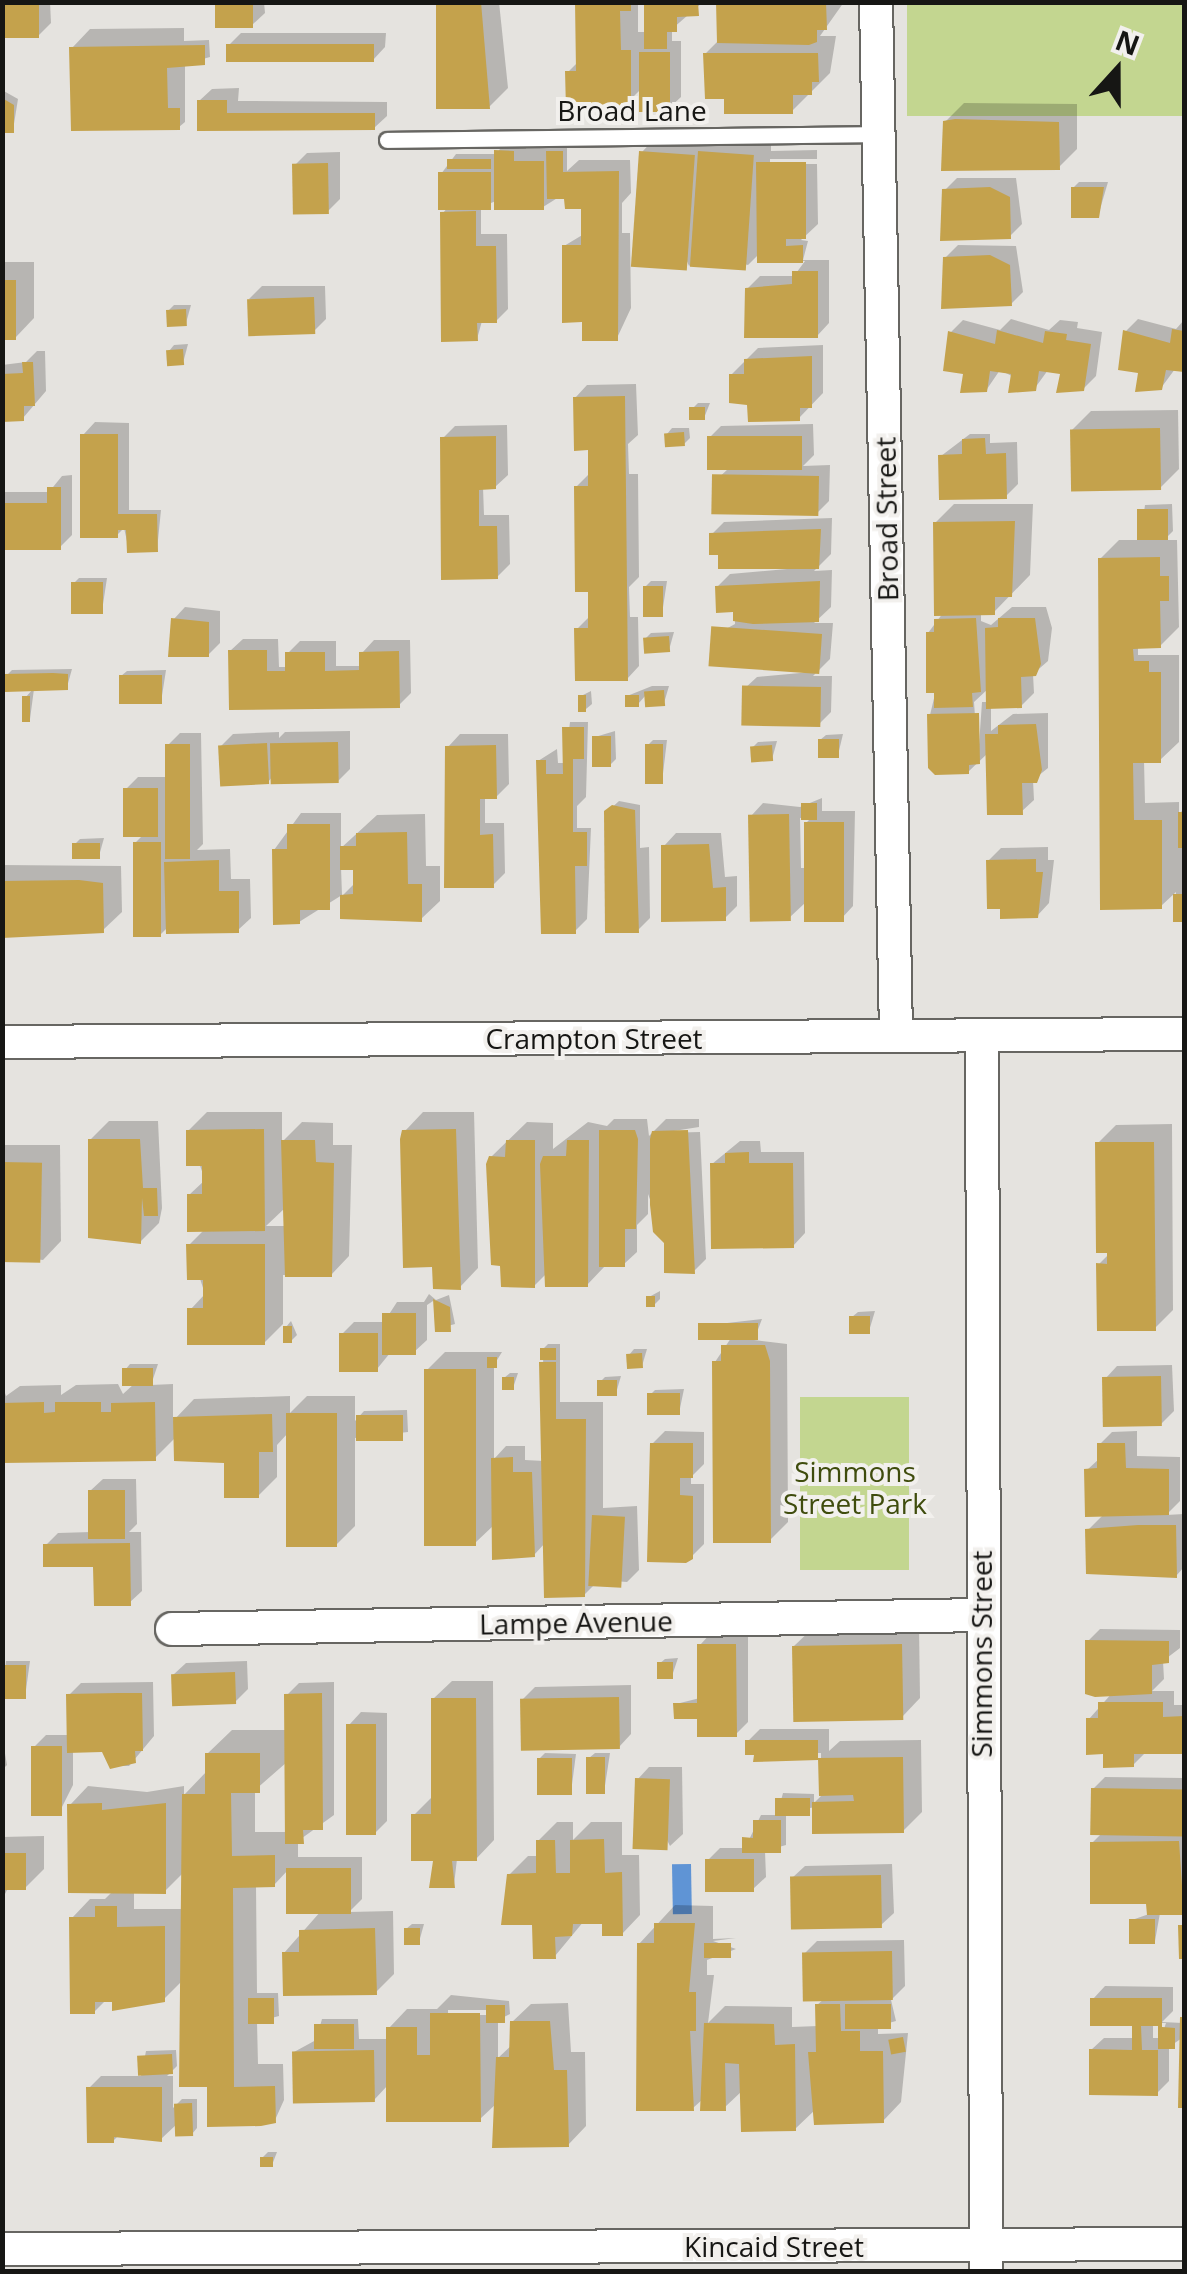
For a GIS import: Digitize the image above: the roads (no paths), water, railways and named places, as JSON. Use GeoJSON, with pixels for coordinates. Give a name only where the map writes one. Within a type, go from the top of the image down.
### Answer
{"type":"FeatureCollection","features":[{"type":"Feature","properties":{"kind":"street","name":"Broad Street"},"geometry":{"type":"LineString","coordinates":[[876,2],[896,1036]]}},
{"type":"Feature","properties":{"kind":"street","name":"Crampton Street"},"geometry":{"type":"LineString","coordinates":[[2,1042],[1184,1034]]}},
{"type":"Feature","properties":{"kind":"street","name":"Simmons Street"},"geometry":{"type":"LineString","coordinates":[[982,1036],[980,1615],[986,2258]]}},
{"type":"Feature","properties":{"kind":"street","name":"Lampe Avenue"},"geometry":{"type":"LineString","coordinates":[[172,1629],[980,1615]]}},
{"type":"Feature","properties":{"kind":"street","name":"Kincaid Street"},"geometry":{"type":"LineString","coordinates":[[2,2250],[986,2258],[1184,2244]]}},
{"type":"Feature","properties":{"kind":"lane","name":"Broad Lane"},"geometry":{"type":"LineString","coordinates":[[387,140],[878,134]]}},
{"type":"Feature","properties":{"kind":"water"},"geometry":{"type":"Polygon","coordinates":[[[672,1864],[691,1864],[692,1914],[673,1914],[672,1864]]]}},
{"type":"Feature","properties":{"kind":"park label","name":"Simmons Street Park"},"geometry":{"type":"Point","coordinates":[855,1487]}}]}
